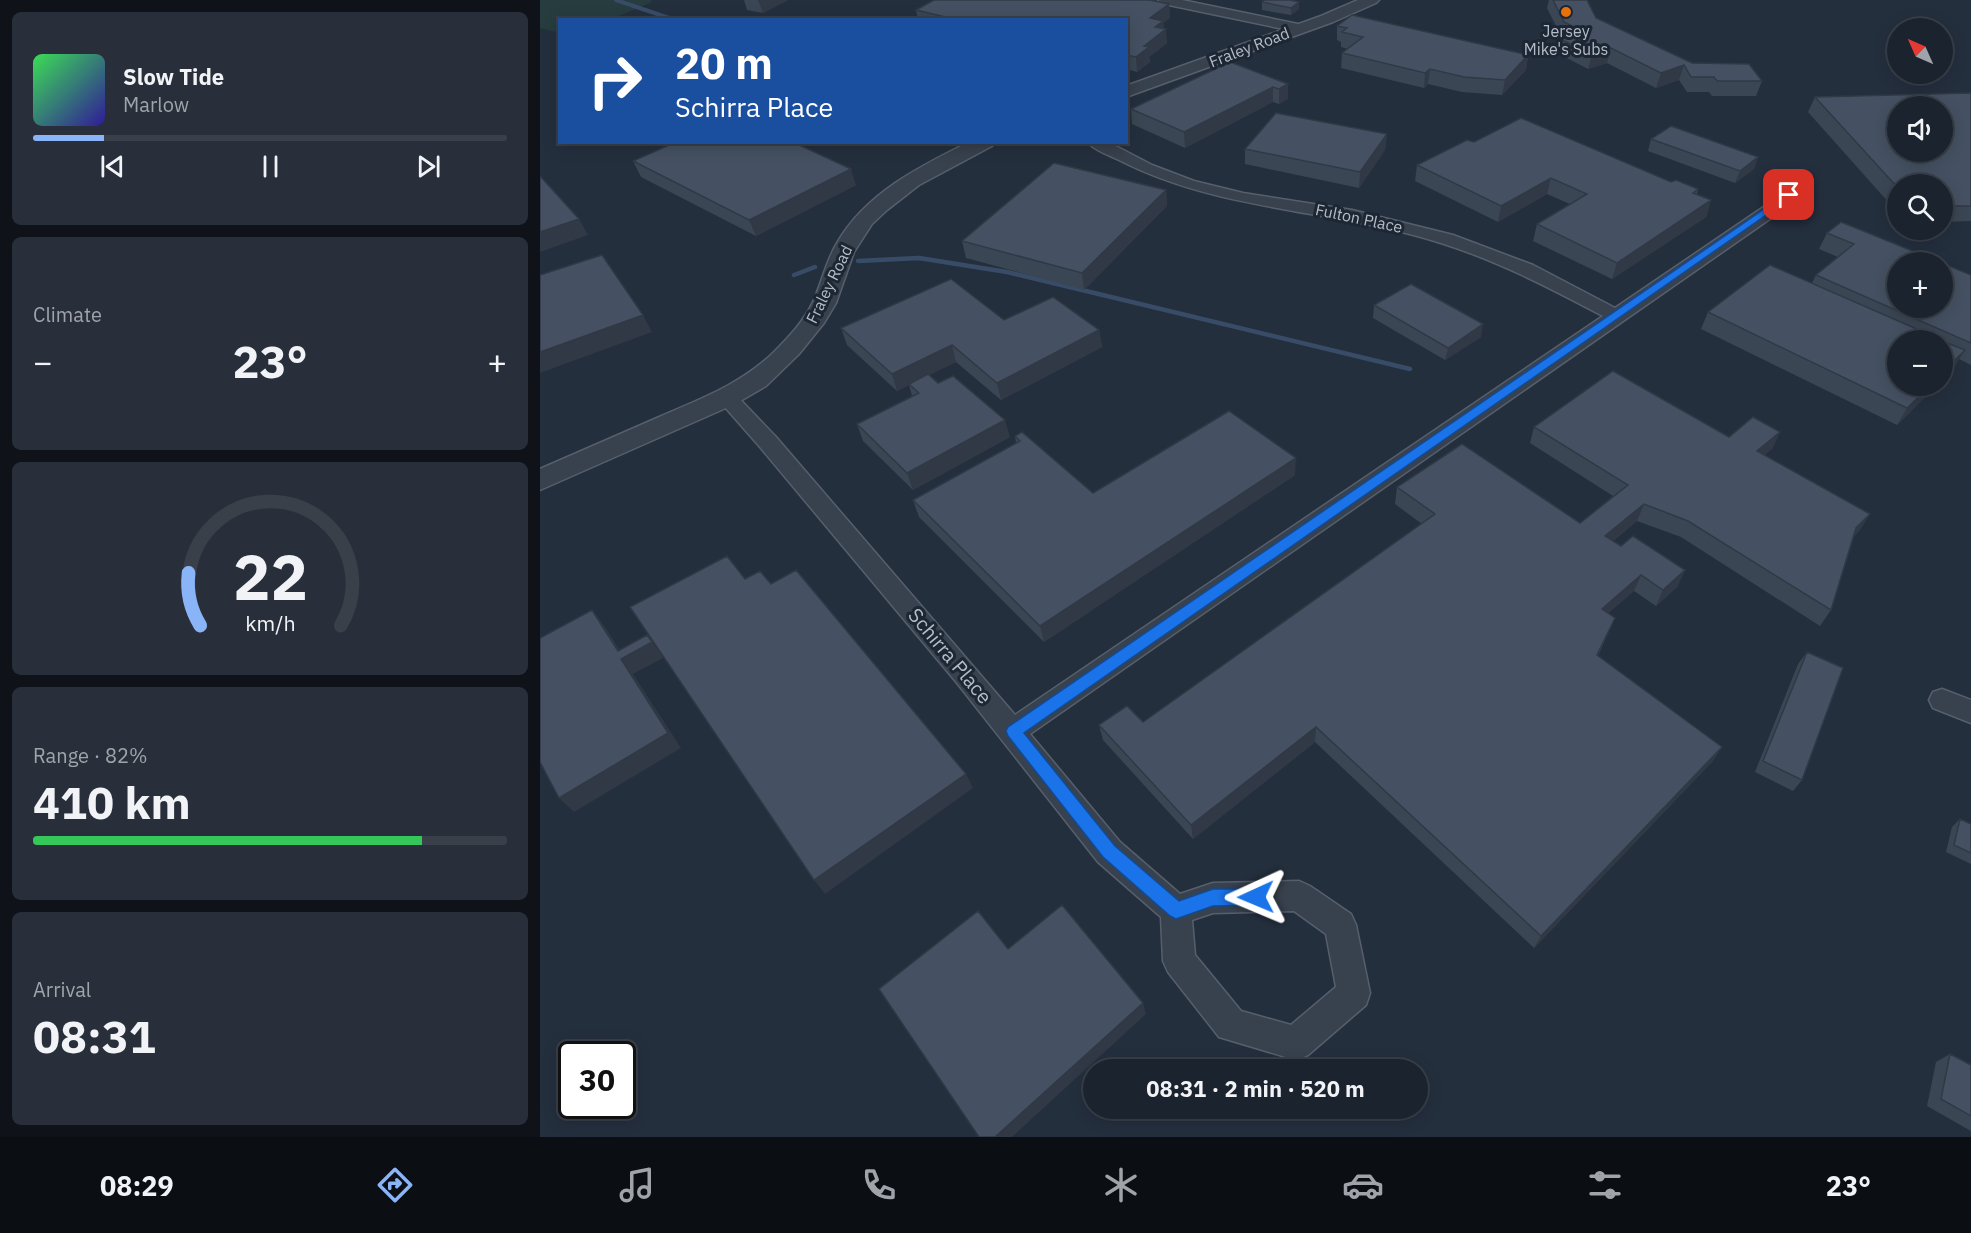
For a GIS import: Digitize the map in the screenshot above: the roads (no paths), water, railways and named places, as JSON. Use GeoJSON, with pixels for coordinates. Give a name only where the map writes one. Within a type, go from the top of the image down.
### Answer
{"type":"FeatureCollection","features":[{"type":"Feature","properties":{"kind":"street"},"geometry":{"type":"LineString","coordinates":[[1164,0],[1298,28]]}},
{"type":"Feature","properties":{"kind":"street","name":"Fraley Road"},"geometry":{"type":"LineString","coordinates":[[1128,91],[1328,19],[1371,0]]}},
{"type":"Feature","properties":{"kind":"street","name":"Fraley Road"},"geometry":{"type":"LineString","coordinates":[[540,480],[726,398],[764,375],[802,338],[824,303],[836,267],[852,237],[873,211],[911,182],[981,144]]}},
{"type":"Feature","properties":{"kind":"street","name":"Fulton Place"},"geometry":{"type":"LineString","coordinates":[[1099,144],[1146,168],[1188,184],[1242,198],[1352,214],[1447,239],[1527,269],[1616,316]]}},
{"type":"Feature","properties":{"kind":"street"},"geometry":{"type":"LineString","coordinates":[[1013,731],[1789,195]]}},
{"type":"Feature","properties":{"kind":"street","name":"Schirra Place"},"geometry":{"type":"LineString","coordinates":[[726,398],[776,450],[1013,731],[1109,852],[1176,910]]}},
{"type":"Feature","properties":{"kind":"street"},"geometry":{"type":"LineString","coordinates":[[1942,700],[1971,712]]}},
{"type":"Feature","properties":{"kind":"street"},"geometry":{"type":"LineString","coordinates":[[1299,896],[1340,925],[1354,993],[1296,1043],[1231,1025],[1179,961],[1176,910],[1213,898],[1299,896]]}},
{"type":"Feature","properties":{"kind":"waterway"},"geometry":{"type":"LineString","coordinates":[[616,0],[669,18]]}},
{"type":"Feature","properties":{"kind":"waterway"},"geometry":{"type":"LineString","coordinates":[[858,261],[919,258],[1007,272],[1410,369]]}},
{"type":"Feature","properties":{"kind":"waterway"},"geometry":{"type":"LineString","coordinates":[[794,275],[815,267]]}},
{"type":"Feature","properties":{"kind":"place","name":"Jersey Mike's Subs"},"geometry":{"type":"Point","coordinates":[1566,12]}}]}
